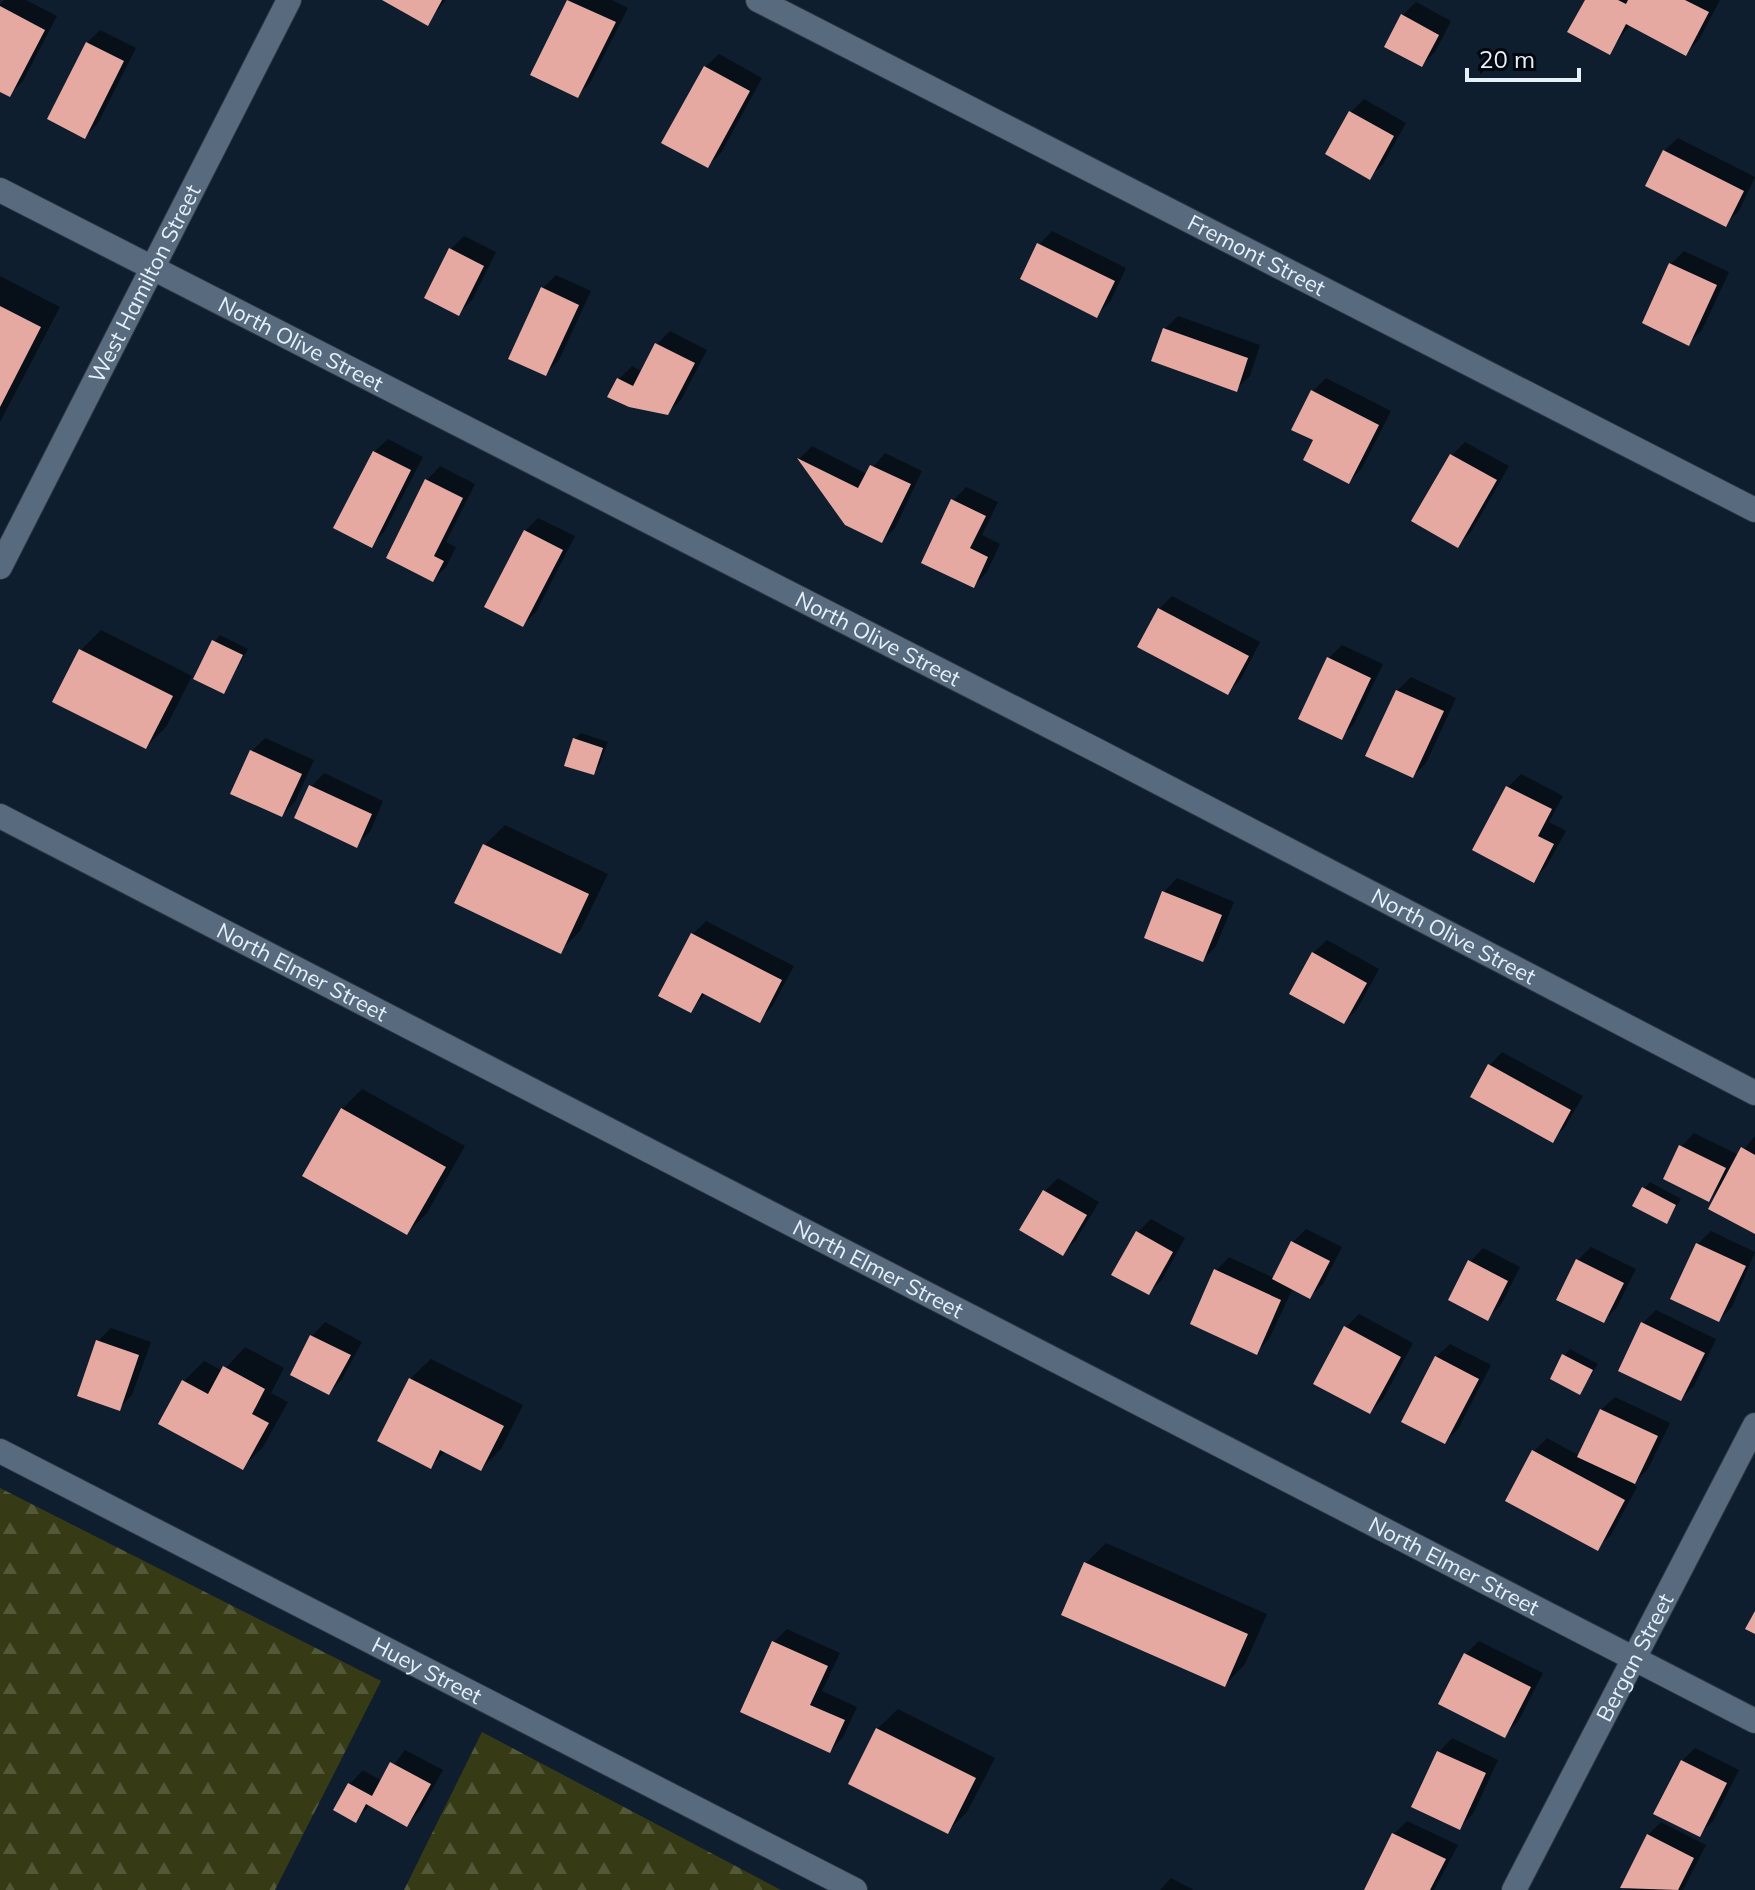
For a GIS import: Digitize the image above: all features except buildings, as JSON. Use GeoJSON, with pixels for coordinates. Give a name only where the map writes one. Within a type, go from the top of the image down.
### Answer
{"type":"FeatureCollection","features":[{"type":"Feature","properties":{"kind":"street","name":"West Hamilton Street"},"geometry":{"type":"LineString","coordinates":[[0,567],[8,528],[150,268],[289,0]]}},
{"type":"Feature","properties":{"kind":"street","name":"Fremont Street"},"geometry":{"type":"LineString","coordinates":[[758,0],[1755,510]]}},
{"type":"Feature","properties":{"kind":"street","name":"North Olive Street"},"geometry":{"type":"LineString","coordinates":[[0,190],[1100,752],[1755,1093]]}},
{"type":"Feature","properties":{"kind":"street","name":"North Elmer Street"},"geometry":{"type":"LineString","coordinates":[[0,816],[1755,1721]]}},
{"type":"Feature","properties":{"kind":"street","name":"Bergan Street"},"geometry":{"type":"LineString","coordinates":[[1514,1890],[1755,1425]]}},
{"type":"Feature","properties":{"kind":"street","name":"Huey Street"},"geometry":{"type":"LineString","coordinates":[[0,1451],[855,1890]]}},
{"type":"Feature","properties":{"kind":"green space"},"geometry":{"type":"Polygon","coordinates":[[[0,1488],[381,1681],[275,1890],[0,1890],[0,1488]]]}},
{"type":"Feature","properties":{"kind":"green space"},"geometry":{"type":"Polygon","coordinates":[[[482,1732],[781,1890],[404,1890],[482,1732]]]}}]}
